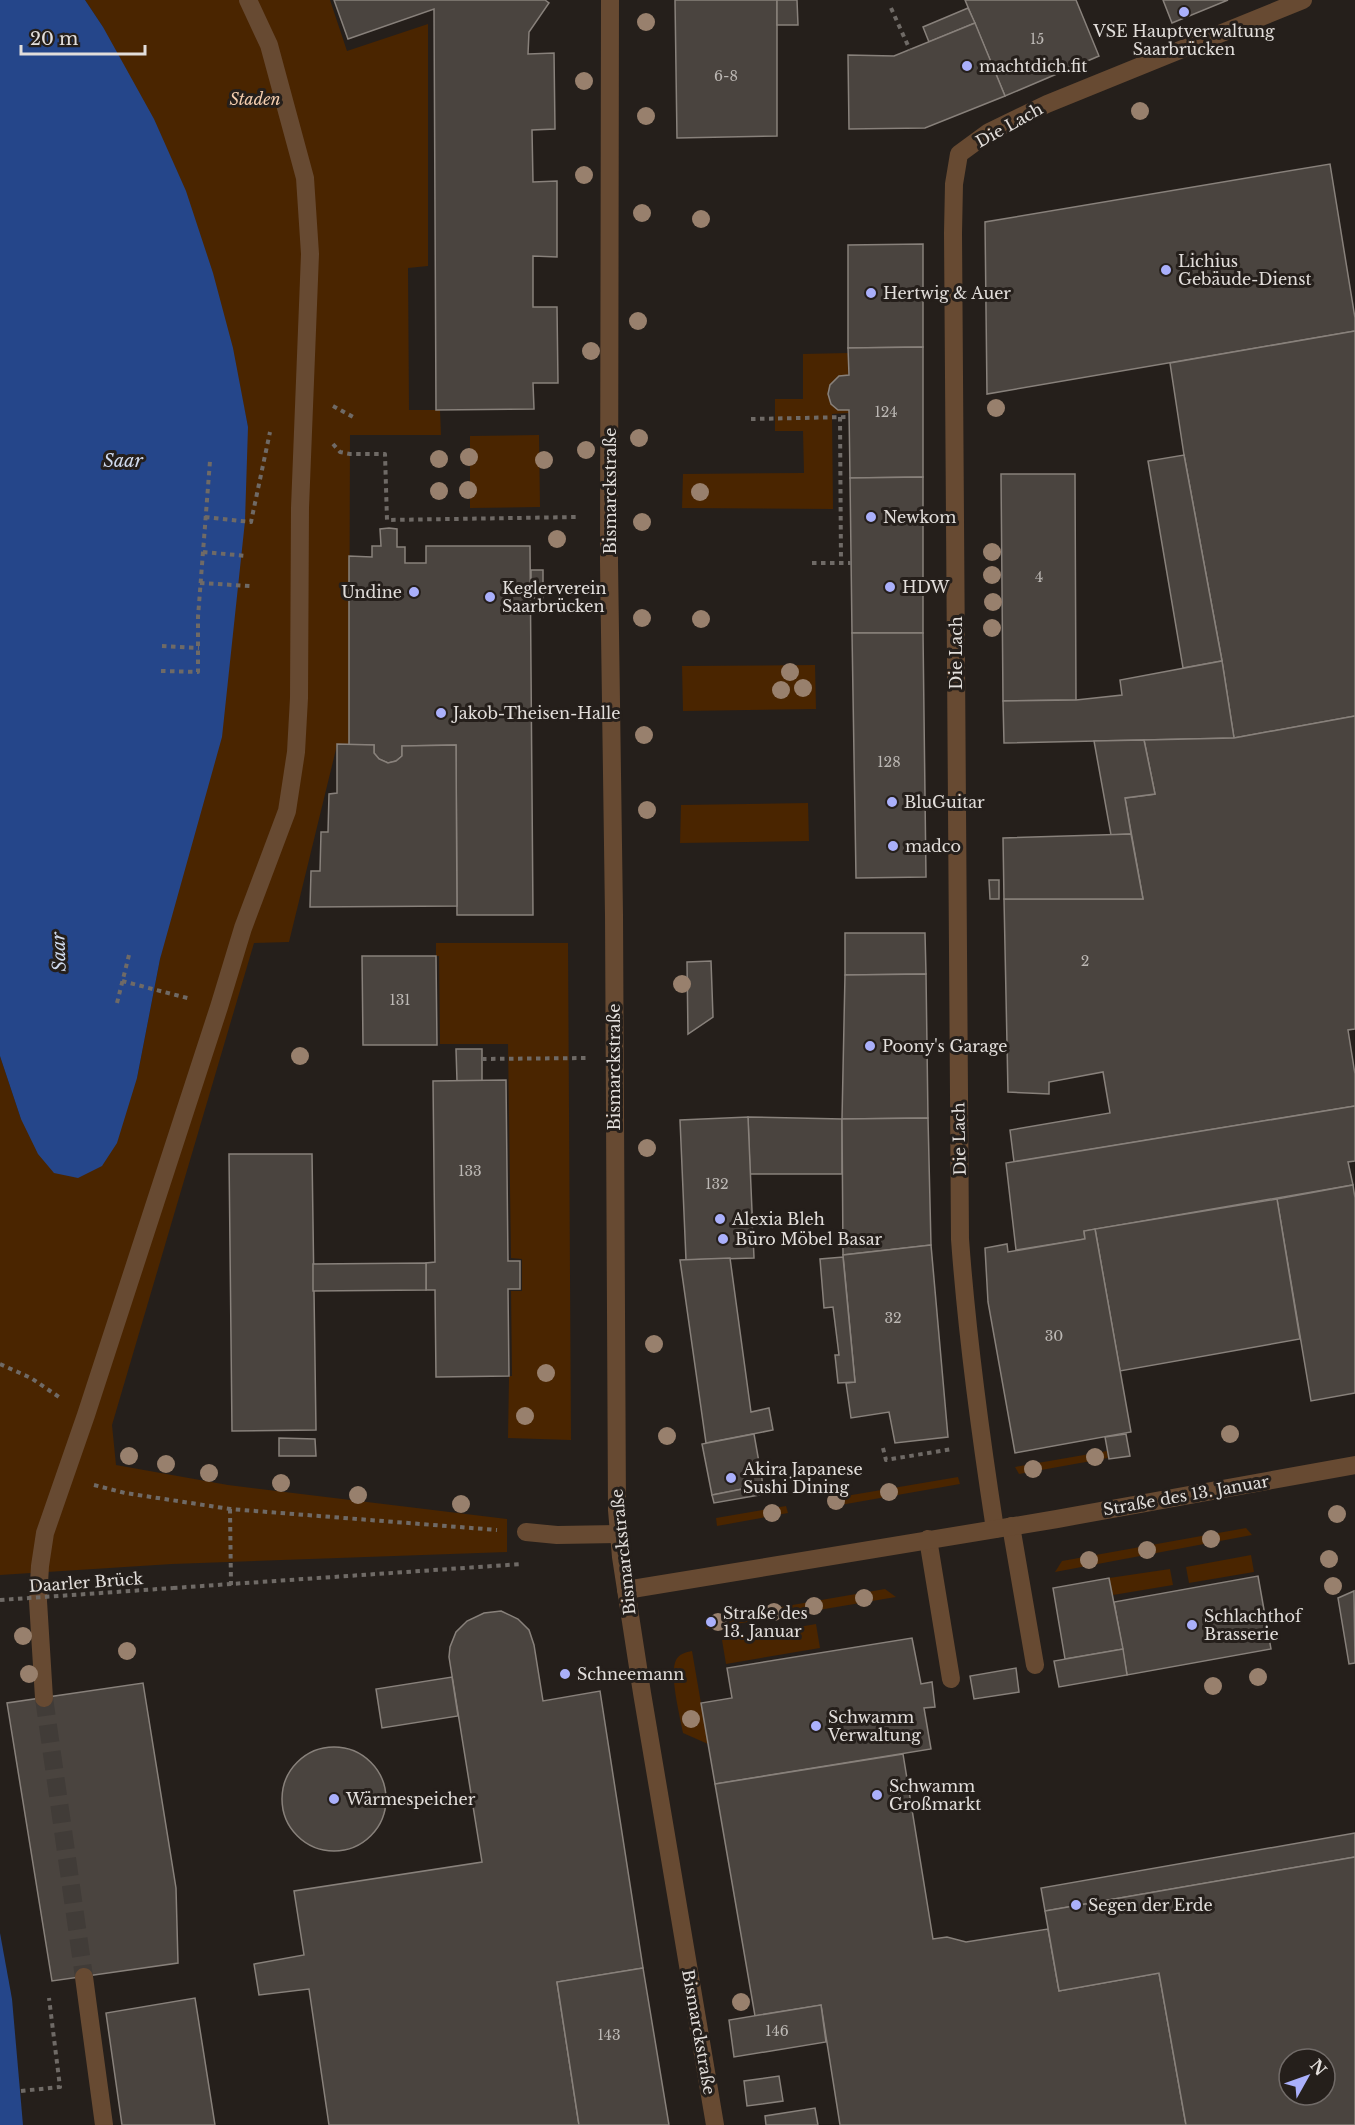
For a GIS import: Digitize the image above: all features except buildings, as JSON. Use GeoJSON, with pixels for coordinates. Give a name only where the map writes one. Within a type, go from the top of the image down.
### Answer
{"type":"FeatureCollection","features":[{"type":"Feature","properties":{"kind":"street"},"geometry":{"type":"LineString","coordinates":[[44,1698],[38,1601],[45,1533],[86,1415],[243,928],[287,811],[296,752],[299,698],[300,508],[310,254],[305,178],[269,45],[248,0]]}},
{"type":"Feature","properties":{"kind":"street","name":"Bismarckstraße"},"geometry":{"type":"LineString","coordinates":[[610,0],[610,516],[615,1466],[618,1534],[715,2125]]}},
{"type":"Feature","properties":{"kind":"street","name":"Die Lach"},"geometry":{"type":"LineString","coordinates":[[1035,1665],[982,1443],[965,1311],[960,1239],[954,184],[959,154],[988,132],[1047,104],[1303,0]]}},
{"type":"Feature","properties":{"kind":"street","name":"Straße des 13. Januar"},"geometry":{"type":"LineString","coordinates":[[626,1590],[1003,1527],[1355,1464]]}},
{"type":"Feature","properties":{"kind":"street"},"geometry":{"type":"LineString","coordinates":[[526,1532],[557,1535],[618,1534]]}},
{"type":"Feature","properties":{"kind":"street"},"geometry":{"type":"LineString","coordinates":[[928,1539],[951,1678]]}},
{"type":"Feature","properties":{"kind":"street"},"geometry":{"type":"LineString","coordinates":[[84,1977],[104,2125]]}},
{"type":"Feature","properties":{"kind":"path"},"geometry":{"type":"LineString","coordinates":[[891,8],[910,50]]}},
{"type":"Feature","properties":{"kind":"path"},"geometry":{"type":"LineString","coordinates":[[330,405],[356,418]]}},
{"type":"Feature","properties":{"kind":"path"},"geometry":{"type":"LineString","coordinates":[[840,417],[841,563]]}},
{"type":"Feature","properties":{"kind":"path"},"geometry":{"type":"LineString","coordinates":[[751,419],[849,417]]}},
{"type":"Feature","properties":{"kind":"path"},"geometry":{"type":"LineString","coordinates":[[340,452],[385,454],[387,520],[610,516]]}},
{"type":"Feature","properties":{"kind":"path"},"geometry":{"type":"LineString","coordinates":[[161,671],[198,672],[200,583],[210,461]]}},
{"type":"Feature","properties":{"kind":"path"},"geometry":{"type":"LineString","coordinates":[[205,517],[250,522]]}},
{"type":"Feature","properties":{"kind":"path"},"geometry":{"type":"LineString","coordinates":[[203,552],[247,556]]}},
{"type":"Feature","properties":{"kind":"path"},"geometry":{"type":"LineString","coordinates":[[812,563],[851,563]]}},
{"type":"Feature","properties":{"kind":"path"},"geometry":{"type":"LineString","coordinates":[[200,583],[250,586]]}},
{"type":"Feature","properties":{"kind":"path"},"geometry":{"type":"LineString","coordinates":[[162,646],[199,648]]}},
{"type":"Feature","properties":{"kind":"path"},"geometry":{"type":"LineString","coordinates":[[117,1003],[129,956]]}},
{"type":"Feature","properties":{"kind":"path"},"geometry":{"type":"LineString","coordinates":[[122,981],[189,998]]}},
{"type":"Feature","properties":{"kind":"path"},"geometry":{"type":"LineString","coordinates":[[482,1059],[614,1058]]}},
{"type":"Feature","properties":{"kind":"path"},"geometry":{"type":"LineString","coordinates":[[0,1364],[31,1378],[86,1415]]}},
{"type":"Feature","properties":{"kind":"path"},"geometry":{"type":"LineString","coordinates":[[883,1448],[886,1460],[982,1443]]}},
{"type":"Feature","properties":{"kind":"path"},"geometry":{"type":"LineString","coordinates":[[66,1473],[95,1485],[124,1493],[230,1509],[526,1532]]}},
{"type":"Feature","properties":{"kind":"path"},"geometry":{"type":"LineString","coordinates":[[230,1509],[231,1585]]}},
{"type":"Feature","properties":{"kind":"path","name":"Daarler Brück"},"geometry":{"type":"LineString","coordinates":[[0,1600],[527,1564]]}},
{"type":"Feature","properties":{"kind":"path"},"geometry":{"type":"LineString","coordinates":[[21,2091],[60,2087],[49,1998]]}},
{"type":"Feature","properties":{"kind":"path"},"geometry":{"type":"LineString","coordinates":[[53,2042],[58,2045]]}},
{"type":"Feature","properties":{"kind":"green space","name":"Staden"},"geometry":{"type":"Polygon","coordinates":[[[85,0],[330,0],[347,51],[428,24],[428,266],[408,268],[409,410],[440,410],[441,435],[350,435],[349,745],[337,745],[289,942],[254,943],[112,1425],[116,1465],[228,1485],[507,1519],[507,1552],[172,1564],[0,1575],[0,1056],[21,1119],[137,1078],[160,959],[248,427],[240,389],[103,27],[85,0]]]}},
{"type":"Feature","properties":{"kind":"green space"},"geometry":{"type":"Polygon","coordinates":[[[848,353],[849,375],[839,376],[831,385],[831,404],[838,410],[849,410],[849,413],[832,414],[833,509],[682,508],[683,474],[804,473],[803,431],[775,431],[775,399],[803,399],[803,354],[848,353]]]}},
{"type":"Feature","properties":{"kind":"green space"},"geometry":{"type":"Polygon","coordinates":[[[539,435],[540,507],[470,508],[470,436],[539,435]]]}},
{"type":"Feature","properties":{"kind":"green space"},"geometry":{"type":"Polygon","coordinates":[[[815,665],[816,709],[683,711],[682,666],[815,665]]]}},
{"type":"Feature","properties":{"kind":"green space"},"geometry":{"type":"Polygon","coordinates":[[[808,803],[809,841],[680,843],[681,805],[808,803]]]}},
{"type":"Feature","properties":{"kind":"green space"},"geometry":{"type":"Polygon","coordinates":[[[436,943],[568,943],[571,1440],[508,1438],[509,1376],[512,1376],[511,1291],[522,1291],[522,1259],[511,1258],[508,1044],[440,1044],[439,956],[436,956],[436,943]]]}},
{"type":"Feature","properties":{"kind":"green space"},"geometry":{"type":"Polygon","coordinates":[[[1107,1451],[1108,1458],[1019,1474],[1015,1467],[1107,1451]]]}},
{"type":"Feature","properties":{"kind":"green space"},"geometry":{"type":"Polygon","coordinates":[[[958,1477],[960,1484],[829,1507],[828,1499],[958,1477]]]}},
{"type":"Feature","properties":{"kind":"green space"},"geometry":{"type":"Polygon","coordinates":[[[786,1506],[788,1513],[717,1526],[716,1518],[786,1506]]]}},
{"type":"Feature","properties":{"kind":"green space"},"geometry":{"type":"Polygon","coordinates":[[[1246,1528],[1252,1535],[1055,1572],[1062,1561],[1246,1528]]]}},
{"type":"Feature","properties":{"kind":"green space"},"geometry":{"type":"Polygon","coordinates":[[[1251,1555],[1254,1572],[1189,1583],[1186,1567],[1251,1555]]]}},
{"type":"Feature","properties":{"kind":"green space"},"geometry":{"type":"Polygon","coordinates":[[[1170,1569],[1173,1585],[1113,1595],[1109,1578],[1170,1569]]]}},
{"type":"Feature","properties":{"kind":"green space"},"geometry":{"type":"Polygon","coordinates":[[[885,1589],[896,1597],[706,1629],[705,1620],[885,1589]]]}},
{"type":"Feature","properties":{"kind":"green space"},"geometry":{"type":"Polygon","coordinates":[[[816,1624],[820,1648],[726,1664],[722,1640],[816,1624]]]}},
{"type":"Feature","properties":{"kind":"green space"},"geometry":{"type":"Polygon","coordinates":[[[692,1651],[708,1744],[683,1733],[676,1695],[674,1666],[676,1660],[681,1655],[692,1651]]]}},
{"type":"Feature","properties":{"kind":"water","name":"Saar"},"geometry":{"type":"Polygon","coordinates":[[[0,0],[85,0],[103,27],[154,119],[186,191],[213,273],[233,348],[248,427],[245,521],[222,737],[160,959],[137,1078],[117,1143],[102,1166],[78,1178],[54,1173],[38,1154],[21,1119],[0,1056],[0,0]]]}},
{"type":"Feature","properties":{"kind":"water"},"geometry":{"type":"Polygon","coordinates":[[[0,1933],[12,1999],[23,2125],[0,2125],[0,1933]]]}},
{"type":"Feature","properties":{"kind":"tunnel"},"geometry":{"type":"LineString","coordinates":[[44,1698],[84,1977]]}},
{"type":"Feature","properties":{"kind":"place","name":"VSE Hauptverwaltung Saarbrücken"},"geometry":{"type":"Point","coordinates":[1184,12]}},
{"type":"Feature","properties":{"kind":"place","name":"machtdich.fit"},"geometry":{"type":"Point","coordinates":[967,66]}},
{"type":"Feature","properties":{"kind":"place","name":"Lichius Gebäude-Dienst"},"geometry":{"type":"Point","coordinates":[1166,270]}},
{"type":"Feature","properties":{"kind":"place","name":"Hertwig & Auer"},"geometry":{"type":"Point","coordinates":[871,293]}},
{"type":"Feature","properties":{"kind":"place","name":"Newkom"},"geometry":{"type":"Point","coordinates":[871,517]}},
{"type":"Feature","properties":{"kind":"place","name":"HDW"},"geometry":{"type":"Point","coordinates":[890,587]}},
{"type":"Feature","properties":{"kind":"place","name":"Undine"},"geometry":{"type":"Point","coordinates":[414,592]}},
{"type":"Feature","properties":{"kind":"place","name":"Keglerverein Saarbrücken"},"geometry":{"type":"Point","coordinates":[490,597]}},
{"type":"Feature","properties":{"kind":"place","name":"Jakob-Theisen-Halle"},"geometry":{"type":"Point","coordinates":[441,713]}},
{"type":"Feature","properties":{"kind":"place","name":"BluGuitar"},"geometry":{"type":"Point","coordinates":[892,802]}},
{"type":"Feature","properties":{"kind":"place","name":"madco"},"geometry":{"type":"Point","coordinates":[893,846]}},
{"type":"Feature","properties":{"kind":"place","name":"Poony's Garage"},"geometry":{"type":"Point","coordinates":[870,1046]}},
{"type":"Feature","properties":{"kind":"place","name":"Alexia Bleh"},"geometry":{"type":"Point","coordinates":[720,1219]}},
{"type":"Feature","properties":{"kind":"place","name":"Büro Möbel Basar"},"geometry":{"type":"Point","coordinates":[723,1239]}},
{"type":"Feature","properties":{"kind":"place","name":"Akira Japanese Sushi Dining"},"geometry":{"type":"Point","coordinates":[731,1478]}},
{"type":"Feature","properties":{"kind":"place","name":"Straße des 13. Januar"},"geometry":{"type":"Point","coordinates":[711,1622]}},
{"type":"Feature","properties":{"kind":"place","name":"Schlachthof Brasserie"},"geometry":{"type":"Point","coordinates":[1192,1625]}},
{"type":"Feature","properties":{"kind":"place","name":"Schneemann"},"geometry":{"type":"Point","coordinates":[565,1674]}},
{"type":"Feature","properties":{"kind":"place","name":"Schwamm Verwaltung"},"geometry":{"type":"Point","coordinates":[816,1726]}},
{"type":"Feature","properties":{"kind":"place","name":"Schwamm Großmarkt"},"geometry":{"type":"Point","coordinates":[877,1795]}},
{"type":"Feature","properties":{"kind":"place","name":"Wärmespeicher"},"geometry":{"type":"Point","coordinates":[334,1799]}},
{"type":"Feature","properties":{"kind":"place","name":"Segen der Erde"},"geometry":{"type":"Point","coordinates":[1076,1905]}}]}
